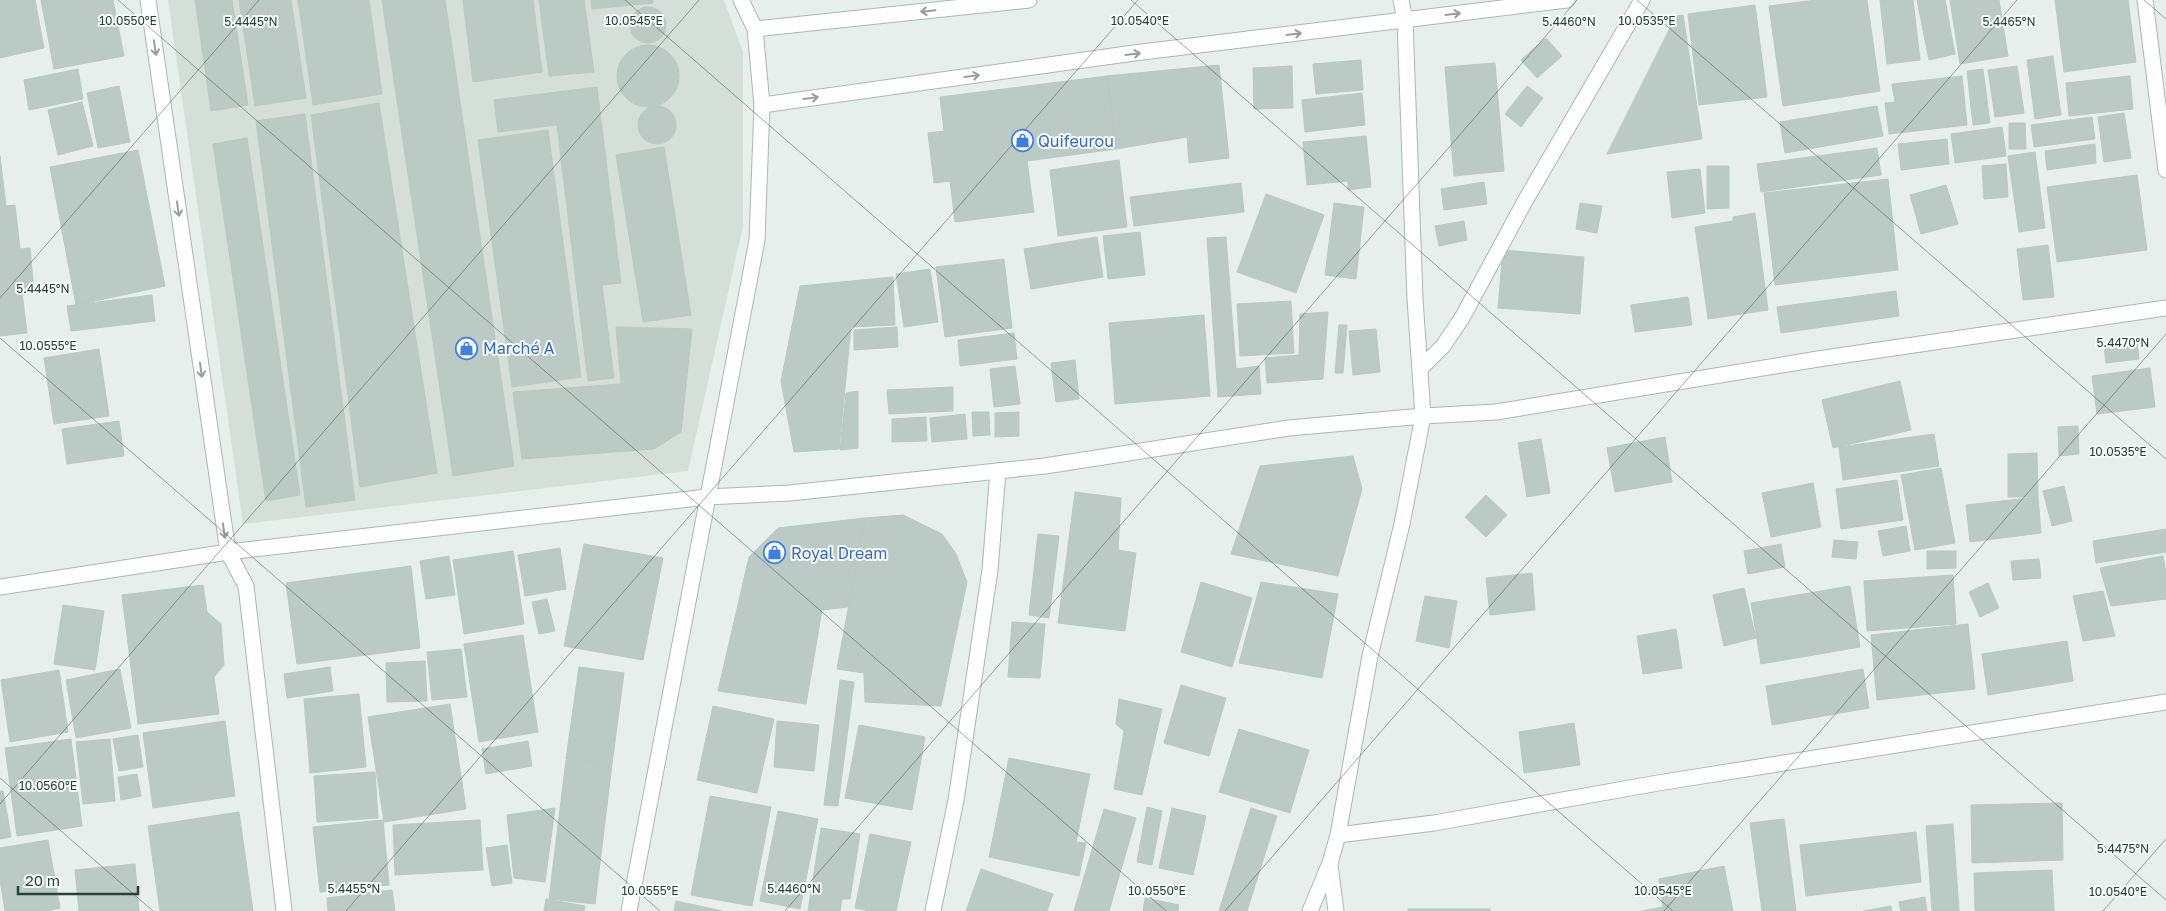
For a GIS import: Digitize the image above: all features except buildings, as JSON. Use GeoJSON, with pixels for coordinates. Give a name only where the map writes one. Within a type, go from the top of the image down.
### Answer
{"type":"FeatureCollection","features":[{"type":"Feature","properties":{"kind":"street"},"geometry":{"type":"LineString","coordinates":[[148,0],[228,552],[246,586],[284,911]]}},
{"type":"Feature","properties":{"kind":"street"},"geometry":{"type":"LineString","coordinates":[[629,911],[706,497],[757,240],[762,105],[755,29],[741,0]]}},
{"type":"Feature","properties":{"kind":"street"},"geometry":{"type":"LineString","coordinates":[[755,29],[1029,0]]}},
{"type":"Feature","properties":{"kind":"street"},"geometry":{"type":"LineString","coordinates":[[1310,911],[1330,863],[1338,835],[1370,656],[1402,524],[1423,416],[1415,299],[1405,21],[1401,0]]}},
{"type":"Feature","properties":{"kind":"street"},"geometry":{"type":"LineString","coordinates":[[762,105],[1134,54],[1567,0]]}},
{"type":"Feature","properties":{"kind":"street"},"geometry":{"type":"LineString","coordinates":[[1421,368],[1443,346],[1462,318],[1525,201],[1642,0]]}},
{"type":"Feature","properties":{"kind":"street"},"geometry":{"type":"LineString","coordinates":[[2145,0],[2166,170]]}},
{"type":"Feature","properties":{"kind":"street"},"geometry":{"type":"LineString","coordinates":[[0,587],[228,552],[706,497],[790,493],[1045,466],[1289,428],[1423,416],[1496,412],[1818,359],[2166,308]]}},
{"type":"Feature","properties":{"kind":"street"},"geometry":{"type":"LineString","coordinates":[[933,911],[956,800],[987,589],[998,471]]}},
{"type":"Feature","properties":{"kind":"street"},"geometry":{"type":"LineString","coordinates":[[1338,835],[1434,823],[1668,781],[2166,702]]}},
{"type":"Feature","properties":{"kind":"street"},"geometry":{"type":"LineString","coordinates":[[1330,863],[1336,911]]}},
{"type":"Feature","properties":{"kind":"shaded area","name":"Marché A"},"geometry":{"type":"Polygon","coordinates":[[[168,0],[724,0],[743,52],[743,226],[688,471],[243,524],[168,0]]]}},
{"type":"Feature","properties":{"kind":"place","name":"Quifeurou"},"geometry":{"type":"Point","coordinates":[1022,141]}},
{"type":"Feature","properties":{"kind":"place","name":"Marché A"},"geometry":{"type":"Point","coordinates":[467,348]}},
{"type":"Feature","properties":{"kind":"place","name":"Royal Dream"},"geometry":{"type":"Point","coordinates":[775,553]}}]}
